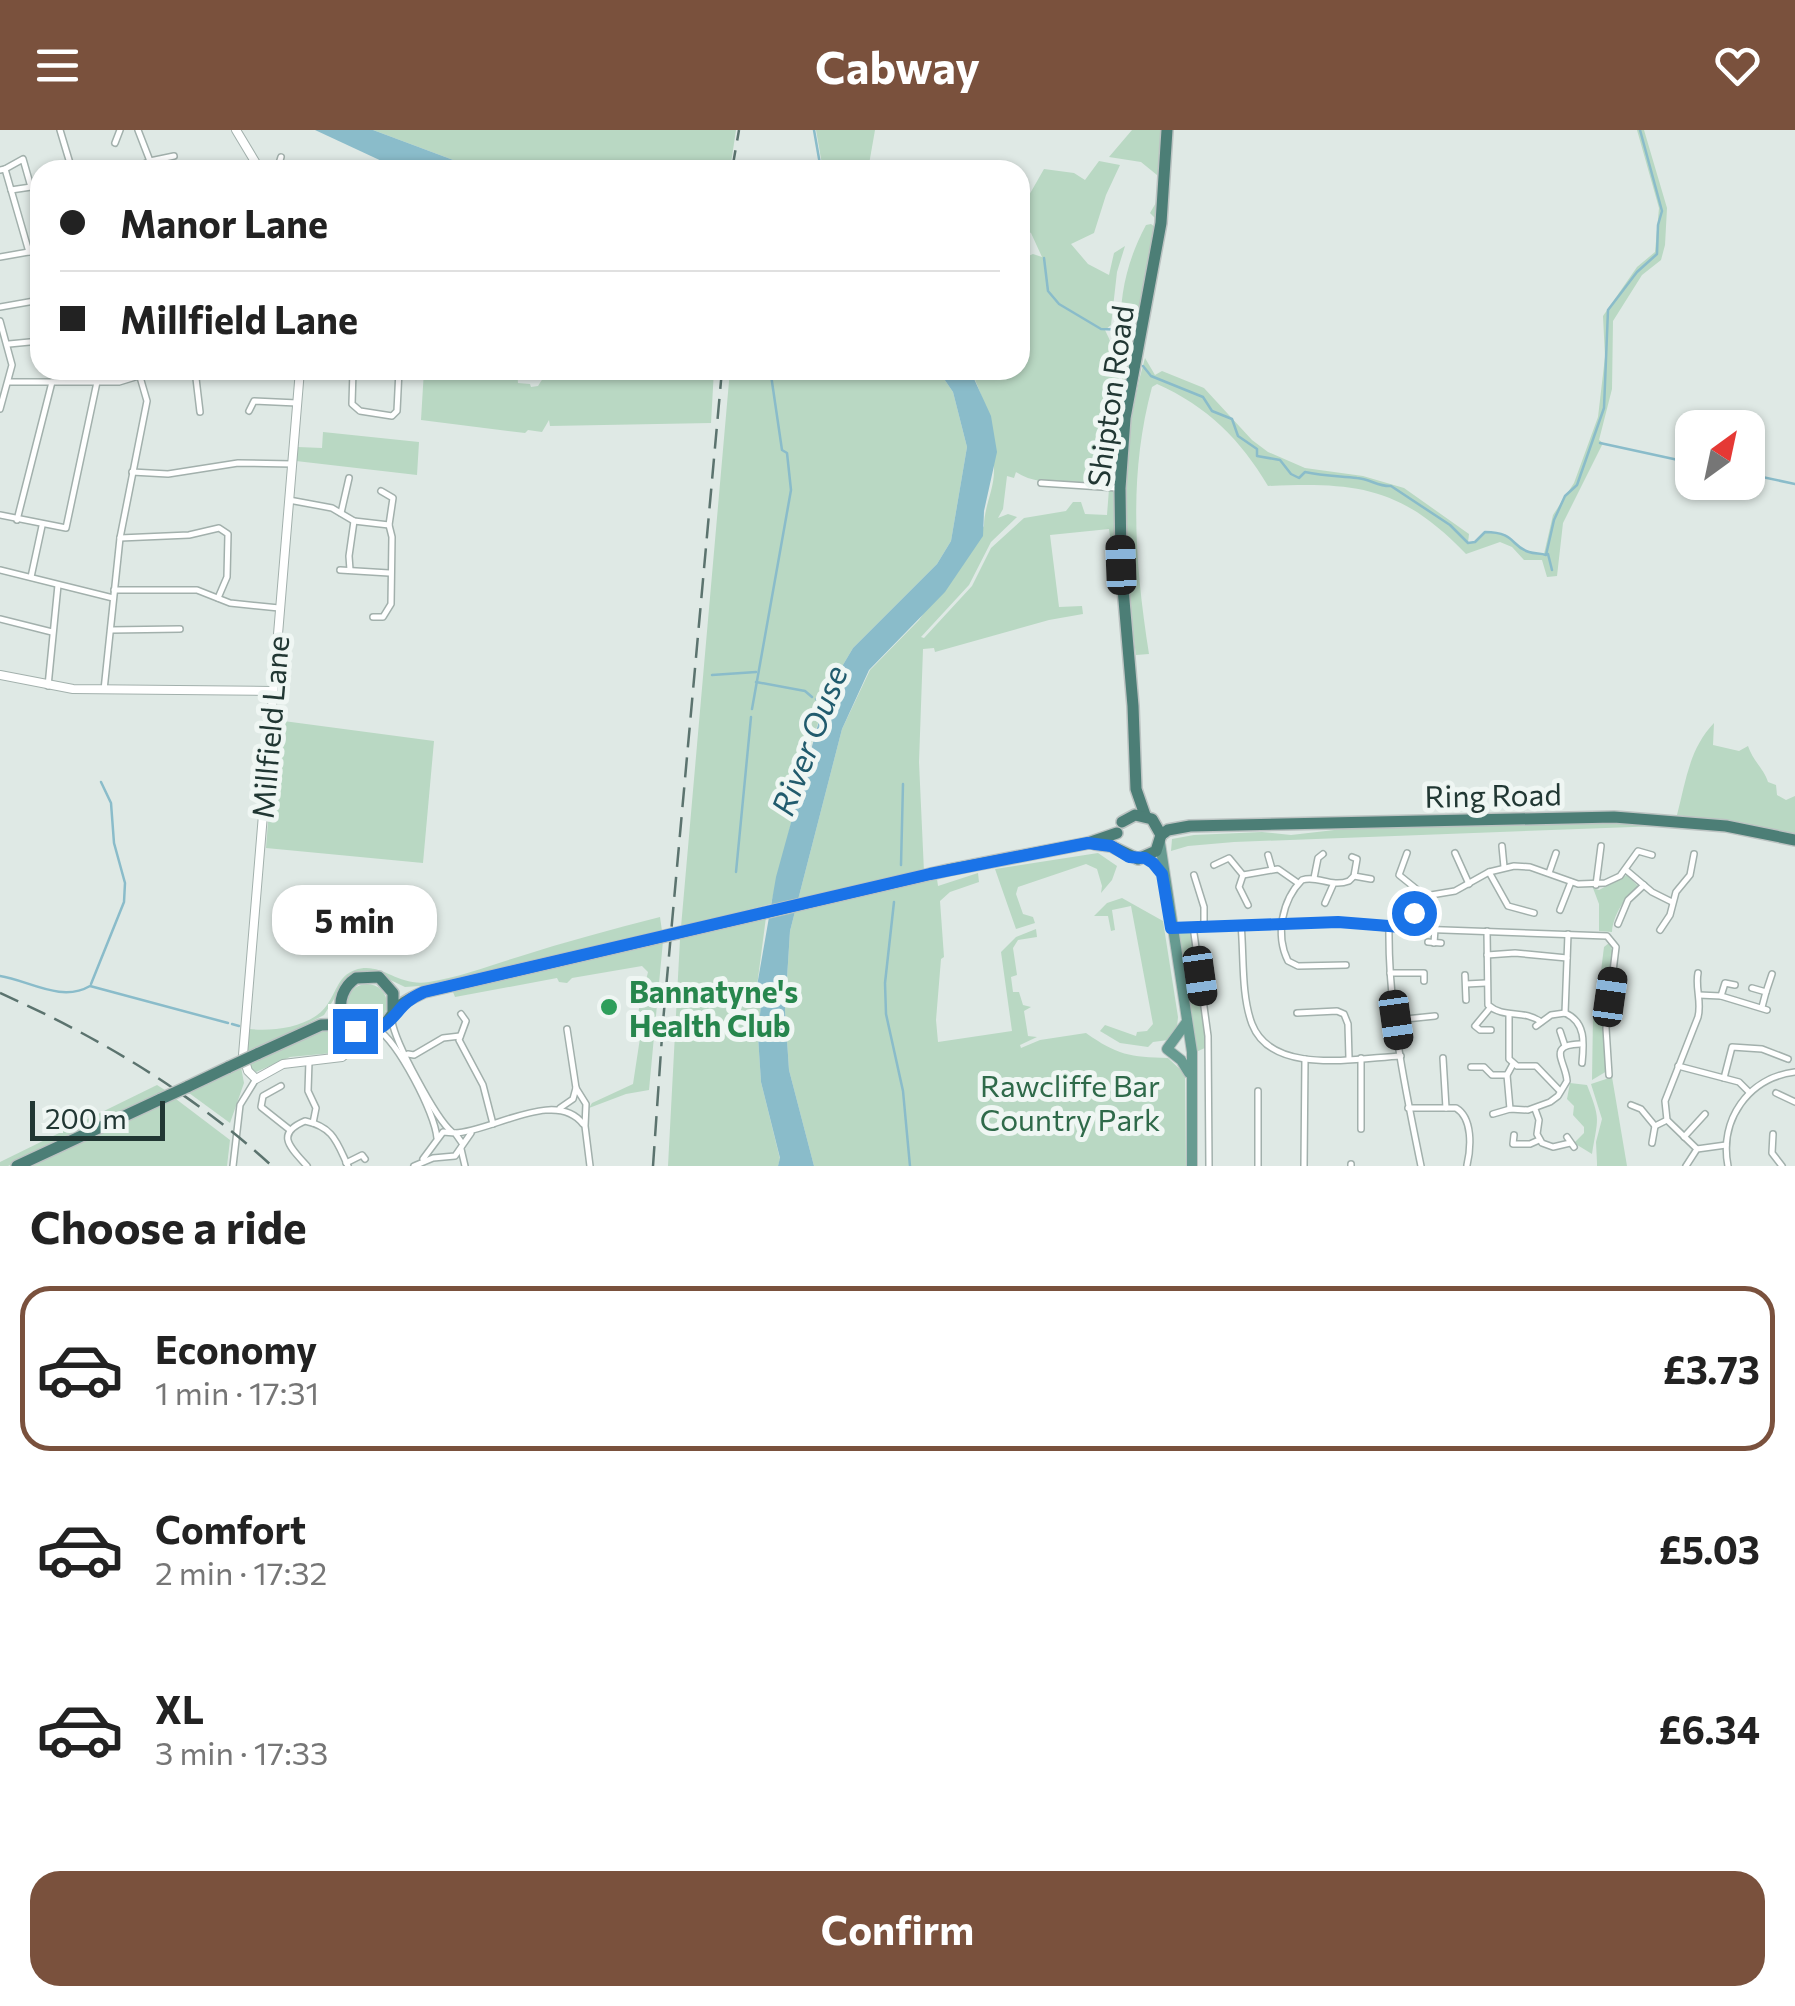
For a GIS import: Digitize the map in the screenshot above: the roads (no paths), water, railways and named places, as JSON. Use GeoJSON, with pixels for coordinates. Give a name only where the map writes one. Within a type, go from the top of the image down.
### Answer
{"type":"FeatureCollection","features":[{"type":"Feature","properties":{"kind":"highway","name":"Shipton Road"},"geometry":{"type":"LineString","coordinates":[[1122,823],[1136,789],[1136,764],[1121,574],[1120,488],[1125,418],[1161,223],[1166,130]]}},
{"type":"Feature","properties":{"kind":"highway"},"geometry":{"type":"LineString","coordinates":[[1136,764],[1142,775],[1145,805],[1160,842]]}},
{"type":"Feature","properties":{"kind":"highway","name":"Shipton Road"},"geometry":{"type":"LineString","coordinates":[[1136,789],[1152,818]]}},
{"type":"Feature","properties":{"kind":"highway"},"geometry":{"type":"LineString","coordinates":[[1064,846],[1111,830],[1135,815],[1152,818]]}},
{"type":"Feature","properties":{"kind":"highway","name":"Ring Road"},"geometry":{"type":"LineString","coordinates":[[1160,842],[1168,830],[1190,826],[1614,817],[1726,826],[1795,840]]}},
{"type":"Feature","properties":{"kind":"highway","name":"Ring Road"},"geometry":{"type":"LineString","coordinates":[[1152,818],[1190,826]]}},
{"type":"Feature","properties":{"kind":"highway"},"geometry":{"type":"LineString","coordinates":[[1088,843],[1122,823]]}},
{"type":"Feature","properties":{"kind":"highway"},"geometry":{"type":"LineString","coordinates":[[1122,823],[1122,851]]}},
{"type":"Feature","properties":{"kind":"highway"},"geometry":{"type":"LineString","coordinates":[[322,1024],[374,1030],[424,992],[1064,846],[1111,846],[1134,858],[1145,858],[1170,835],[1204,826]]}},
{"type":"Feature","properties":{"kind":"highway"},"geometry":{"type":"LineString","coordinates":[[17,1166],[322,1024],[347,984],[362,976],[424,992]]}},
{"type":"Feature","properties":{"kind":"highway"},"geometry":{"type":"LineString","coordinates":[[388,984],[395,998],[393,1015]]}},
{"type":"Feature","properties":{"kind":"highway"},"geometry":{"type":"LineString","coordinates":[[340,1000],[343,1016],[353,1026]]}},
{"type":"Feature","properties":{"kind":"main road"},"geometry":{"type":"LineString","coordinates":[[1160,842],[1189,1049],[1192,1166]]}},
{"type":"Feature","properties":{"kind":"main road"},"geometry":{"type":"LineString","coordinates":[[1145,858],[1162,874]]}},
{"type":"Feature","properties":{"kind":"main road"},"geometry":{"type":"LineString","coordinates":[[1186,1026],[1166,1048],[1191,1072]]}},
{"type":"Feature","properties":{"kind":"street"},"geometry":{"type":"LineString","coordinates":[[60,130],[69,160]]}},
{"type":"Feature","properties":{"kind":"street"},"geometry":{"type":"LineString","coordinates":[[115,144],[120,130]]}},
{"type":"Feature","properties":{"kind":"street"},"geometry":{"type":"LineString","coordinates":[[138,130],[150,160]]}},
{"type":"Feature","properties":{"kind":"street"},"geometry":{"type":"LineString","coordinates":[[236,130],[254,160]]}},
{"type":"Feature","properties":{"kind":"street"},"geometry":{"type":"LineString","coordinates":[[155,160],[174,156]]}},
{"type":"Feature","properties":{"kind":"street"},"geometry":{"type":"LineString","coordinates":[[0,258],[29,252],[2,170],[23,159],[30,184]]}},
{"type":"Feature","properties":{"kind":"street"},"geometry":{"type":"LineString","coordinates":[[11,190],[30,187]]}},
{"type":"Feature","properties":{"kind":"street"},"geometry":{"type":"LineString","coordinates":[[0,308],[30,302]]}},
{"type":"Feature","properties":{"kind":"street"},"geometry":{"type":"LineString","coordinates":[[0,321],[12,365],[0,410]]}},
{"type":"Feature","properties":{"kind":"street"},"geometry":{"type":"LineString","coordinates":[[8,344],[30,342]]}},
{"type":"Feature","properties":{"kind":"street"},"geometry":{"type":"LineString","coordinates":[[9,382],[118,380]]}},
{"type":"Feature","properties":{"kind":"street"},"geometry":{"type":"LineString","coordinates":[[104,690],[120,538],[147,401],[141,380]]}},
{"type":"Feature","properties":{"kind":"street"},"geometry":{"type":"LineString","coordinates":[[197,380],[200,412]]}},
{"type":"Feature","properties":{"kind":"street","name":"Millfield Lane"},"geometry":{"type":"LineString","coordinates":[[256,1079],[246,1068],[242,1049],[299,380]]}},
{"type":"Feature","properties":{"kind":"street"},"geometry":{"type":"LineString","coordinates":[[353,380],[352,404],[360,412],[396,419],[398,380]]}},
{"type":"Feature","properties":{"kind":"street"},"geometry":{"type":"LineString","coordinates":[[18,520],[52,382]]}},
{"type":"Feature","properties":{"kind":"street"},"geometry":{"type":"LineString","coordinates":[[0,515],[66,528],[97,382]]}},
{"type":"Feature","properties":{"kind":"street"},"geometry":{"type":"LineString","coordinates":[[248,411],[254,401],[298,404]]}},
{"type":"Feature","properties":{"kind":"street"},"geometry":{"type":"LineString","coordinates":[[132,472],[168,474],[238,463],[292,464]]}},
{"type":"Feature","properties":{"kind":"street"},"geometry":{"type":"LineString","coordinates":[[340,513],[349,478]]}},
{"type":"Feature","properties":{"kind":"street"},"geometry":{"type":"LineString","coordinates":[[1041,483],[1120,488]]}},
{"type":"Feature","properties":{"kind":"street"},"geometry":{"type":"LineString","coordinates":[[373,617],[384,621],[391,604],[389,525],[393,498],[380,491]]}},
{"type":"Feature","properties":{"kind":"street"},"geometry":{"type":"LineString","coordinates":[[289,500],[320,504],[354,521],[389,525]]}},
{"type":"Feature","properties":{"kind":"street"},"geometry":{"type":"LineString","coordinates":[[350,570],[348,556],[354,521]]}},
{"type":"Feature","properties":{"kind":"street"},"geometry":{"type":"LineString","coordinates":[[30,577],[43,525]]}},
{"type":"Feature","properties":{"kind":"street"},"geometry":{"type":"LineString","coordinates":[[120,538],[224,530],[228,534],[227,577],[218,598]]}},
{"type":"Feature","properties":{"kind":"street"},"geometry":{"type":"LineString","coordinates":[[0,570],[113,594],[198,590],[230,603],[279,608]]}},
{"type":"Feature","properties":{"kind":"street"},"geometry":{"type":"LineString","coordinates":[[340,570],[389,573]]}},
{"type":"Feature","properties":{"kind":"street"},"geometry":{"type":"LineString","coordinates":[[48,686],[58,584]]}},
{"type":"Feature","properties":{"kind":"street"},"geometry":{"type":"LineString","coordinates":[[0,619],[52,632]]}},
{"type":"Feature","properties":{"kind":"street"},"geometry":{"type":"LineString","coordinates":[[111,630],[180,629]]}},
{"type":"Feature","properties":{"kind":"street"},"geometry":{"type":"LineString","coordinates":[[0,675],[48,686],[104,690],[272,691]]}},
{"type":"Feature","properties":{"kind":"street"},"geometry":{"type":"LineString","coordinates":[[1502,846],[1504,867]]}},
{"type":"Feature","properties":{"kind":"street"},"geometry":{"type":"LineString","coordinates":[[1596,884],[1600,846]]}},
{"type":"Feature","properties":{"kind":"street"},"geometry":{"type":"LineString","coordinates":[[1414,928],[1415,909],[1425,896],[1455,891],[1504,867],[1522,866],[1571,882],[1596,884],[1612,880],[1626,870],[1638,851],[1652,855]]}},
{"type":"Feature","properties":{"kind":"street"},"geometry":{"type":"LineString","coordinates":[[1455,853],[1469,884]]}},
{"type":"Feature","properties":{"kind":"street"},"geometry":{"type":"LineString","coordinates":[[1549,873],[1556,853]]}},
{"type":"Feature","properties":{"kind":"street"},"geometry":{"type":"LineString","coordinates":[[1407,854],[1399,875],[1425,896]]}},
{"type":"Feature","properties":{"kind":"street"},"geometry":{"type":"LineString","coordinates":[[1660,930],[1690,875],[1694,854]]}},
{"type":"Feature","properties":{"kind":"street"},"geometry":{"type":"LineString","coordinates":[[1268,855],[1272,869]]}},
{"type":"Feature","properties":{"kind":"street"},"geometry":{"type":"LineString","coordinates":[[1314,878],[1317,856]]}},
{"type":"Feature","properties":{"kind":"street"},"geometry":{"type":"LineString","coordinates":[[1346,964],[1293,965],[1285,956],[1284,905],[1298,882],[1314,878],[1346,883],[1354,876],[1354,858],[1365,856]]}},
{"type":"Feature","properties":{"kind":"street"},"geometry":{"type":"LineString","coordinates":[[1214,865],[1232,858],[1244,875]]}},
{"type":"Feature","properties":{"kind":"street"},"geometry":{"type":"LineString","coordinates":[[1244,875],[1282,870],[1298,882]]}},
{"type":"Feature","properties":{"kind":"street"},"geometry":{"type":"LineString","coordinates":[[1626,870],[1672,902]]}},
{"type":"Feature","properties":{"kind":"street"},"geometry":{"type":"LineString","coordinates":[[1489,872],[1502,905],[1534,913]]}},
{"type":"Feature","properties":{"kind":"street"},"geometry":{"type":"LineString","coordinates":[[1244,875],[1239,887],[1248,904]]}},
{"type":"Feature","properties":{"kind":"street"},"geometry":{"type":"LineString","coordinates":[[1354,876],[1371,879]]}},
{"type":"Feature","properties":{"kind":"street"},"geometry":{"type":"LineString","coordinates":[[1198,878],[1204,925]]}},
{"type":"Feature","properties":{"kind":"street"},"geometry":{"type":"LineString","coordinates":[[1560,910],[1571,882]]}},
{"type":"Feature","properties":{"kind":"street"},"geometry":{"type":"LineString","coordinates":[[1325,903],[1333,884]]}},
{"type":"Feature","properties":{"kind":"street"},"geometry":{"type":"LineString","coordinates":[[1618,924],[1628,900],[1644,885]]}},
{"type":"Feature","properties":{"kind":"street"},"geometry":{"type":"LineString","coordinates":[[1171,928],[1338,922],[1389,928],[1611,937],[1616,946],[1606,1028],[1608,1074]]}},
{"type":"Feature","properties":{"kind":"street"},"geometry":{"type":"LineString","coordinates":[[1241,924],[1248,1003],[1254,1028],[1268,1048],[1305,1059],[1401,1056]]}},
{"type":"Feature","properties":{"kind":"street"},"geometry":{"type":"LineString","coordinates":[[1193,926],[1208,1036],[1209,1166]]}},
{"type":"Feature","properties":{"kind":"street"},"geometry":{"type":"LineString","coordinates":[[1389,928],[1396,1020],[1408,1108],[1421,1166]]}},
{"type":"Feature","properties":{"kind":"street"},"geometry":{"type":"LineString","coordinates":[[1434,943],[1435,929]]}},
{"type":"Feature","properties":{"kind":"street"},"geometry":{"type":"LineString","coordinates":[[1487,931],[1486,1002],[1490,1008],[1509,1014],[1526,1013],[1539,1024],[1555,1013],[1565,1013],[1580,1024],[1582,1063]]}},
{"type":"Feature","properties":{"kind":"street"},"geometry":{"type":"LineString","coordinates":[[1565,1013],[1568,934]]}},
{"type":"Feature","properties":{"kind":"street"},"geometry":{"type":"LineString","coordinates":[[1487,955],[1515,953],[1567,958]]}},
{"type":"Feature","properties":{"kind":"street"},"geometry":{"type":"LineString","coordinates":[[1390,973],[1424,974]]}},
{"type":"Feature","properties":{"kind":"street"},"geometry":{"type":"LineString","coordinates":[[1698,995],[1721,996],[1764,1009],[1772,974]]}},
{"type":"Feature","properties":{"kind":"street"},"geometry":{"type":"LineString","coordinates":[[1466,1000],[1466,979],[1486,984]]}},
{"type":"Feature","properties":{"kind":"street"},"geometry":{"type":"LineString","coordinates":[[1695,979],[1700,1006],[1664,1101],[1667,1120],[1697,1149]]}},
{"type":"Feature","properties":{"kind":"street"},"geometry":{"type":"LineString","coordinates":[[1721,996],[1725,983],[1735,985]]}},
{"type":"Feature","properties":{"kind":"street"},"geometry":{"type":"LineString","coordinates":[[1752,988],[1766,992]]}},
{"type":"Feature","properties":{"kind":"street"},"geometry":{"type":"LineString","coordinates":[[1468,1031],[1490,1008]]}},
{"type":"Feature","properties":{"kind":"street"},"geometry":{"type":"LineString","coordinates":[[1297,1013],[1344,1014],[1349,1058]]}},
{"type":"Feature","properties":{"kind":"street"},"geometry":{"type":"LineString","coordinates":[[461,1014],[466,1021],[460,1036],[483,1085],[493,1124]]}},
{"type":"Feature","properties":{"kind":"street"},"geometry":{"type":"LineString","coordinates":[[1509,1014],[1507,1051],[1513,1064],[1525,1068],[1535,1063],[1564,1102]]}},
{"type":"Feature","properties":{"kind":"street"},"geometry":{"type":"LineString","coordinates":[[393,1015],[393,1029],[442,1122],[453,1132],[465,1166]]}},
{"type":"Feature","properties":{"kind":"street"},"geometry":{"type":"LineString","coordinates":[[1396,1020],[1436,1016]]}},
{"type":"Feature","properties":{"kind":"street"},"geometry":{"type":"LineString","coordinates":[[353,1026],[355,1046]]}},
{"type":"Feature","properties":{"kind":"street"},"geometry":{"type":"LineString","coordinates":[[1475,1026],[1491,1030]]}},
{"type":"Feature","properties":{"kind":"street"},"geometry":{"type":"LineString","coordinates":[[566,1029],[576,1088],[586,1104],[584,1126],[590,1166]]}},
{"type":"Feature","properties":{"kind":"street"},"geometry":{"type":"LineString","coordinates":[[233,1166],[240,1105],[256,1079],[276,1066],[342,1057],[374,1030],[396,1048],[432,1116],[438,1153],[465,1166]]}},
{"type":"Feature","properties":{"kind":"street"},"geometry":{"type":"LineString","coordinates":[[1494,1114],[1535,1108],[1559,1094],[1567,1080],[1560,1059],[1565,1046],[1560,1031]]}},
{"type":"Feature","properties":{"kind":"street"},"geometry":{"type":"LineString","coordinates":[[405,1053],[414,1054],[443,1038],[460,1036]]}},
{"type":"Feature","properties":{"kind":"street"},"geometry":{"type":"LineString","coordinates":[[1565,1046],[1580,1044]]}},
{"type":"Feature","properties":{"kind":"street"},"geometry":{"type":"LineString","coordinates":[[1724,1078],[1732,1046],[1762,1049],[1788,1059]]}},
{"type":"Feature","properties":{"kind":"street"},"geometry":{"type":"LineString","coordinates":[[1361,1058],[1361,1129]]}},
{"type":"Feature","properties":{"kind":"street"},"geometry":{"type":"LineString","coordinates":[[1443,1058],[1446,1108]]}},
{"type":"Feature","properties":{"kind":"street"},"geometry":{"type":"LineString","coordinates":[[1304,1166],[1305,1059]]}},
{"type":"Feature","properties":{"kind":"street"},"geometry":{"type":"LineString","coordinates":[[309,1061],[308,1091],[316,1108],[313,1122]]}},
{"type":"Feature","properties":{"kind":"street"},"geometry":{"type":"LineString","coordinates":[[1510,1109],[1507,1075],[1513,1064]]}},
{"type":"Feature","properties":{"kind":"street"},"geometry":{"type":"LineString","coordinates":[[1678,1066],[1739,1082],[1750,1092]]}},
{"type":"Feature","properties":{"kind":"street"},"geometry":{"type":"LineString","coordinates":[[1471,1067],[1486,1068],[1492,1075],[1507,1075]]}},
{"type":"Feature","properties":{"kind":"street"},"geometry":{"type":"LineString","coordinates":[[1728,1166],[1730,1122],[1750,1092],[1768,1080],[1795,1072]]}},
{"type":"Feature","properties":{"kind":"street"},"geometry":{"type":"LineString","coordinates":[[281,1086],[262,1096],[260,1107],[290,1130]]}},
{"type":"Feature","properties":{"kind":"street"},"geometry":{"type":"LineString","coordinates":[[576,1088],[571,1101],[584,1126]]}},
{"type":"Feature","properties":{"kind":"street"},"geometry":{"type":"LineString","coordinates":[[1258,1091],[1258,1166]]}},
{"type":"Feature","properties":{"kind":"street"},"geometry":{"type":"LineString","coordinates":[[1776,1093],[1795,1102]]}},
{"type":"Feature","properties":{"kind":"street"},"geometry":{"type":"LineString","coordinates":[[418,1164],[444,1132],[471,1133],[493,1124],[558,1110],[582,1099]]}},
{"type":"Feature","properties":{"kind":"street"},"geometry":{"type":"LineString","coordinates":[[1630,1105],[1640,1109],[1655,1126]]}},
{"type":"Feature","properties":{"kind":"street"},"geometry":{"type":"LineString","coordinates":[[1408,1108],[1460,1109],[1467,1118],[1468,1166]]}},
{"type":"Feature","properties":{"kind":"street"},"geometry":{"type":"LineString","coordinates":[[1535,1108],[1539,1140],[1548,1146],[1570,1143]]}},
{"type":"Feature","properties":{"kind":"street"},"geometry":{"type":"LineString","coordinates":[[558,1110],[584,1111]]}},
{"type":"Feature","properties":{"kind":"street"},"geometry":{"type":"LineString","coordinates":[[1684,1136],[1705,1114]]}},
{"type":"Feature","properties":{"kind":"street"},"geometry":{"type":"LineString","coordinates":[[1655,1126],[1667,1120]]}},
{"type":"Feature","properties":{"kind":"street"},"geometry":{"type":"LineString","coordinates":[[306,1166],[288,1144],[290,1130],[301,1122],[313,1122],[338,1140],[347,1165],[362,1155],[365,1160]]}},
{"type":"Feature","properties":{"kind":"street"},"geometry":{"type":"LineString","coordinates":[[1652,1143],[1655,1126]]}},
{"type":"Feature","properties":{"kind":"street"},"geometry":{"type":"LineString","coordinates":[[418,1164],[448,1157],[461,1148],[471,1133]]}},
{"type":"Feature","properties":{"kind":"street"},"geometry":{"type":"LineString","coordinates":[[1772,1134],[1768,1155],[1782,1166]]}},
{"type":"Feature","properties":{"kind":"street"},"geometry":{"type":"LineString","coordinates":[[1514,1136],[1514,1144],[1539,1140]]}},
{"type":"Feature","properties":{"kind":"street"},"geometry":{"type":"LineString","coordinates":[[1686,1166],[1697,1149],[1726,1145]]}},
{"type":"Feature","properties":{"kind":"water"},"geometry":{"type":"Polygon","coordinates":[[[315,130],[373,130],[453,160],[380,160],[315,130]]]}},
{"type":"Feature","properties":{"kind":"water"},"geometry":{"type":"Polygon","coordinates":[[[945,380],[975,380],[991,416],[997,452],[984,511],[983,536],[945,592],[869,670],[842,729],[790,931],[785,1010],[789,1070],[814,1166],[778,1166],[780,1158],[761,1082],[761,1004],[757,986],[776,877],[822,710],[837,675],[853,648],[937,564],[951,541],[967,447],[953,392],[945,380]]]}},
{"type":"Feature","properties":{"kind":"waterway"},"geometry":{"type":"LineString","coordinates":[[814,130],[819,160]]}},
{"type":"Feature","properties":{"kind":"waterway"},"geometry":{"type":"LineString","coordinates":[[1143,366],[1151,376],[1203,397],[1212,411],[1232,419],[1238,436],[1257,449],[1257,456],[1280,460],[1299,478],[1305,472],[1391,486],[1450,525],[1468,543],[1485,532],[1495,533],[1508,537],[1523,550],[1546,555],[1554,520],[1565,496],[1577,485],[1604,408],[1608,310],[1637,272],[1657,254],[1662,211],[1640,130]]}},
{"type":"Feature","properties":{"kind":"waterway"},"geometry":{"type":"LineString","coordinates":[[1044,258],[1048,291],[1059,304],[1101,329],[1127,330],[1132,338]]}},
{"type":"Feature","properties":{"kind":"waterway"},"geometry":{"type":"LineString","coordinates":[[752,709],[791,490],[772,380]]}},
{"type":"Feature","properties":{"kind":"waterway"},"geometry":{"type":"LineString","coordinates":[[1600,443],[1675,459]]}},
{"type":"Feature","properties":{"kind":"waterway"},"geometry":{"type":"LineString","coordinates":[[1765,478],[1795,484]]}},
{"type":"Feature","properties":{"kind":"waterway"},"geometry":{"type":"LineString","coordinates":[[1548,554],[1552,570]]}},
{"type":"Feature","properties":{"kind":"waterway"},"geometry":{"type":"LineString","coordinates":[[712,675],[756,672]]}},
{"type":"Feature","properties":{"kind":"waterway","name":"River Ouse"},"geometry":{"type":"LineString","coordinates":[[756,682],[805,691],[812,697]]}},
{"type":"Feature","properties":{"kind":"waterway","name":"River Ouse"},"geometry":{"type":"LineString","coordinates":[[816,699],[828,704]]}},
{"type":"Feature","properties":{"kind":"waterway"},"geometry":{"type":"LineString","coordinates":[[736,872],[751,717]]}},
{"type":"Feature","properties":{"kind":"waterway"},"geometry":{"type":"LineString","coordinates":[[91,984],[124,902],[125,883],[114,843],[111,803],[101,782]]}},
{"type":"Feature","properties":{"kind":"waterway"},"geometry":{"type":"LineString","coordinates":[[901,865],[903,784]]}},
{"type":"Feature","properties":{"kind":"waterway"},"geometry":{"type":"LineString","coordinates":[[894,902],[885,983],[886,1014],[903,1091],[910,1166]]}},
{"type":"Feature","properties":{"kind":"waterway"},"geometry":{"type":"LineString","coordinates":[[0,976],[56,991],[79,991],[90,986],[228,1023]]}},
{"type":"Feature","properties":{"kind":"waterway"},"geometry":{"type":"LineString","coordinates":[[232,1024],[239,1026]]}},
{"type":"Feature","properties":{"kind":"railway"},"geometry":{"type":"LineString","coordinates":[[734,160],[739,130]]}},
{"type":"Feature","properties":{"kind":"railway"},"geometry":{"type":"LineString","coordinates":[[653,1166],[721,380]]}},
{"type":"Feature","properties":{"kind":"railway"},"geometry":{"type":"LineString","coordinates":[[0,993],[73,1028],[143,1069],[210,1114],[272,1166]]}},
{"type":"Feature","properties":{"kind":"place","name":"Bannatyne's Health Club"},"geometry":{"type":"Point","coordinates":[609,1007]}},
{"type":"Feature","properties":{"kind":"park label","name":"Rawcliffe Bar Country Park"},"geometry":{"type":"Point","coordinates":[1070,1101]}}]}
